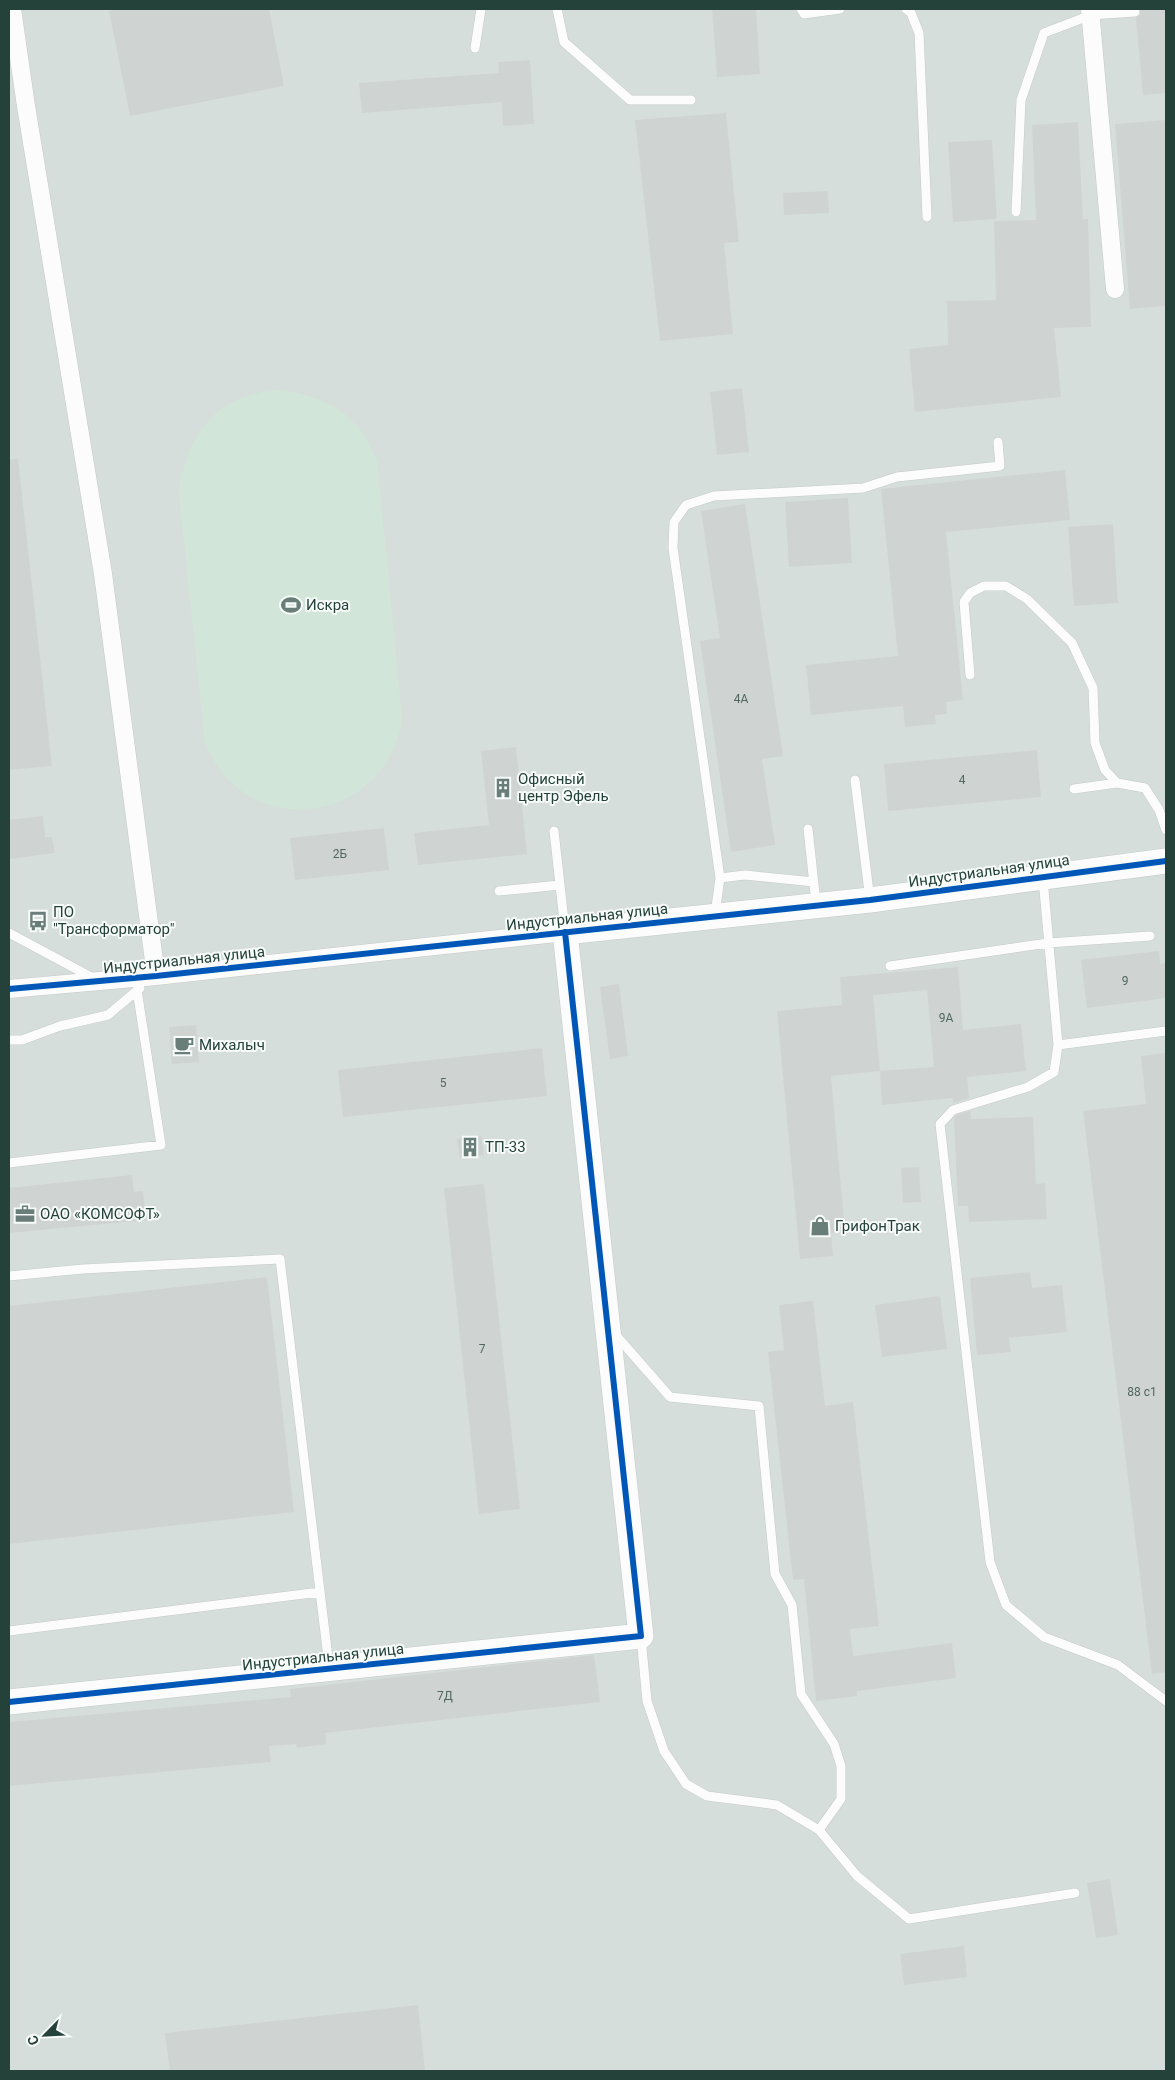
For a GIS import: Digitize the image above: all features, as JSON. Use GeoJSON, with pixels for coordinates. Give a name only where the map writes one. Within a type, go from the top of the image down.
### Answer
{"type":"FeatureCollection","features":[{"type":"Feature","properties":{"kind":"street"},"geometry":{"type":"LineString","coordinates":[[11,10],[103,574],[156,976]]}},
{"type":"Feature","properties":{"kind":"street"},"geometry":{"type":"LineString","coordinates":[[1090,12],[1115,289]]}},
{"type":"Feature","properties":{"kind":"street","name":"Индустриальная улица"},"geometry":{"type":"LineString","coordinates":[[9,989],[156,976],[715,916],[815,894],[870,900],[1166,861]]}},
{"type":"Feature","properties":{"kind":"street"},"geometry":{"type":"LineString","coordinates":[[566,932],[641,1636]]}},
{"type":"Feature","properties":{"kind":"street","name":"Индустриальная улица"},"geometry":{"type":"LineString","coordinates":[[9,1702],[641,1636]]}},
{"type":"Feature","properties":{"kind":"lane"},"geometry":{"type":"LineString","coordinates":[[475,48],[481,9]]}},
{"type":"Feature","properties":{"kind":"lane"},"geometry":{"type":"LineString","coordinates":[[557,9],[564,42],[630,100],[691,100]]}},
{"type":"Feature","properties":{"kind":"lane"},"geometry":{"type":"LineString","coordinates":[[801,9],[804,14],[840,9]]}},
{"type":"Feature","properties":{"kind":"lane"},"geometry":{"type":"LineString","coordinates":[[906,9],[911,13],[919,33],[927,218]]}},
{"type":"Feature","properties":{"kind":"lane"},"geometry":{"type":"LineString","coordinates":[[1016,212],[1021,100],[1044,33],[1090,12],[1135,12]]}},
{"type":"Feature","properties":{"kind":"lane"},"geometry":{"type":"LineString","coordinates":[[715,916],[720,878],[673,548],[674,522],[686,505],[714,496],[863,488],[896,477],[1000,466],[998,442]]}},
{"type":"Feature","properties":{"kind":"lane"},"geometry":{"type":"LineString","coordinates":[[970,675],[964,602],[970,593],[984,586],[1006,586],[1027,599],[1072,643],[1093,688],[1095,743],[1105,770],[1117,783]]}},
{"type":"Feature","properties":{"kind":"lane"},"geometry":{"type":"LineString","coordinates":[[855,780],[870,900]]}},
{"type":"Feature","properties":{"kind":"lane"},"geometry":{"type":"LineString","coordinates":[[1074,789],[1117,783],[1145,788],[1160,810],[1166,830]]}},
{"type":"Feature","properties":{"kind":"lane"},"geometry":{"type":"LineString","coordinates":[[720,878],[745,875],[815,894],[808,829]]}},
{"type":"Feature","properties":{"kind":"lane"},"geometry":{"type":"LineString","coordinates":[[554,831],[566,932]]}},
{"type":"Feature","properties":{"kind":"lane"},"geometry":{"type":"LineString","coordinates":[[1043,877],[1058,1045],[1054,1072],[1028,1087],[952,1110],[940,1124],[990,1562],[1006,1605],[1044,1637],[1118,1665],[1166,1701]]}},
{"type":"Feature","properties":{"kind":"lane"},"geometry":{"type":"LineString","coordinates":[[499,890],[560,884]]}},
{"type":"Feature","properties":{"kind":"lane"},"geometry":{"type":"LineString","coordinates":[[9,934],[98,981]]}},
{"type":"Feature","properties":{"kind":"lane"},"geometry":{"type":"LineString","coordinates":[[890,966],[1048,943],[1150,936]]}},
{"type":"Feature","properties":{"kind":"lane"},"geometry":{"type":"LineString","coordinates":[[9,1040],[22,1040],[60,1026],[108,1015],[156,976]]}},
{"type":"Feature","properties":{"kind":"lane"},"geometry":{"type":"LineString","coordinates":[[9,1164],[161,1145],[138,990]]}},
{"type":"Feature","properties":{"kind":"lane"},"geometry":{"type":"LineString","coordinates":[[1058,1045],[1166,1031]]}},
{"type":"Feature","properties":{"kind":"lane"},"geometry":{"type":"LineString","coordinates":[[9,1276],[83,1268],[280,1259],[330,1668]]}},
{"type":"Feature","properties":{"kind":"lane"},"geometry":{"type":"LineString","coordinates":[[608,1325],[670,1397],[759,1406],[775,1574],[792,1605],[801,1694],[834,1744],[841,1766],[841,1799],[819,1830]]}},
{"type":"Feature","properties":{"kind":"lane"},"geometry":{"type":"LineString","coordinates":[[9,1630],[320,1592]]}},
{"type":"Feature","properties":{"kind":"lane"},"geometry":{"type":"LineString","coordinates":[[641,1636],[646,1700],[664,1751],[686,1784],[707,1796],[777,1805],[819,1830],[857,1876],[909,1919],[1075,1893]]}},
{"type":"Feature","properties":{"kind":"shaded area"},"geometry":{"type":"Polygon","coordinates":[[[9,9],[1166,9],[1166,2071],[9,2071],[9,9]]]}},
{"type":"Feature","properties":{"kind":"green space","name":"Искра"},"geometry":{"type":"Polygon","coordinates":[[[281,390],[314,398],[340,410],[360,430],[377,460],[402,719],[390,755],[369,782],[342,800],[311,809],[280,808],[249,796],[224,774],[205,741],[179,492],[183,471],[190,451],[198,434],[210,420],[224,408],[240,399],[259,393],[281,390]]]}},
{"type":"Feature","properties":{"kind":"building"},"geometry":{"type":"Polygon","coordinates":[[[121,9],[269,9],[284,86],[130,116],[109,11],[121,9]]]}},
{"type":"Feature","properties":{"kind":"building"},"geometry":{"type":"Polygon","coordinates":[[[712,9],[756,9],[760,74],[717,77],[712,9]]]}},
{"type":"Feature","properties":{"kind":"building"},"geometry":{"type":"Polygon","coordinates":[[[1140,9],[1166,9],[1166,93],[1143,95],[1136,18],[1140,15],[1140,9]]]}},
{"type":"Feature","properties":{"kind":"building"},"geometry":{"type":"Polygon","coordinates":[[[530,60],[534,124],[503,126],[502,102],[362,113],[359,83],[499,73],[498,62],[530,60]]]}},
{"type":"Feature","properties":{"kind":"building"},"geometry":{"type":"Polygon","coordinates":[[[726,113],[739,242],[724,243],[733,334],[660,341],[635,120],[726,113]]]}},
{"type":"Feature","properties":{"kind":"building"},"geometry":{"type":"Polygon","coordinates":[[[1166,120],[1166,306],[1130,309],[1115,124],[1166,120]]]}},
{"type":"Feature","properties":{"kind":"building"},"geometry":{"type":"Polygon","coordinates":[[[1078,122],[1083,219],[1088,219],[1091,327],[1054,328],[1061,397],[915,412],[909,349],[948,345],[947,301],[996,300],[994,221],[1036,220],[1032,125],[1078,122]]]}},
{"type":"Feature","properties":{"kind":"building"},"geometry":{"type":"Polygon","coordinates":[[[992,140],[997,219],[953,222],[948,142],[992,140]]]}},
{"type":"Feature","properties":{"kind":"building"},"geometry":{"type":"Polygon","coordinates":[[[828,191],[829,213],[784,215],[783,193],[828,191]]]}},
{"type":"Feature","properties":{"kind":"building"},"geometry":{"type":"Polygon","coordinates":[[[742,388],[749,452],[717,455],[710,392],[742,388]]]}},
{"type":"Feature","properties":{"kind":"building"},"geometry":{"type":"Polygon","coordinates":[[[18,459],[52,766],[9,770],[9,460],[18,459]]]}},
{"type":"Feature","properties":{"kind":"building"},"geometry":{"type":"Polygon","coordinates":[[[1065,470],[1070,520],[946,532],[963,700],[946,702],[947,714],[935,715],[936,724],[905,727],[903,706],[811,715],[806,665],[898,656],[881,489],[1065,470]]]}},
{"type":"Feature","properties":{"kind":"building"},"geometry":{"type":"Polygon","coordinates":[[[848,498],[852,563],[789,567],[785,502],[848,498]]]}},
{"type":"Feature","properties":{"kind":"building"},"geometry":{"type":"Polygon","coordinates":[[[745,504],[783,756],[762,759],[775,845],[731,852],[700,641],[720,638],[701,511],[745,504]]]}},
{"type":"Feature","properties":{"kind":"building"},"geometry":{"type":"Polygon","coordinates":[[[1113,524],[1118,603],[1074,606],[1068,527],[1113,524]]]}},
{"type":"Feature","properties":{"kind":"building","name":"Офисный центр Эфель"},"geometry":{"type":"Polygon","coordinates":[[[516,747],[527,854],[418,865],[414,833],[489,825],[481,751],[516,747]]]}},
{"type":"Feature","properties":{"kind":"building"},"geometry":{"type":"Polygon","coordinates":[[[1037,750],[1041,797],[888,811],[884,764],[1037,750]]]}},
{"type":"Feature","properties":{"kind":"building"},"geometry":{"type":"Polygon","coordinates":[[[43,816],[45,837],[52,837],[55,853],[9,859],[9,820],[43,816]]]}},
{"type":"Feature","properties":{"kind":"building"},"geometry":{"type":"Polygon","coordinates":[[[384,828],[389,870],[295,880],[290,838],[384,828]]]}},
{"type":"Feature","properties":{"kind":"building"},"geometry":{"type":"Polygon","coordinates":[[[1159,951],[1160,964],[1166,963],[1166,998],[1087,1008],[1081,960],[1159,951]]]}},
{"type":"Feature","properties":{"kind":"building"},"geometry":{"type":"Polygon","coordinates":[[[958,967],[963,1030],[1021,1024],[1026,1071],[967,1077],[969,1098],[953,1103],[953,1098],[882,1105],[880,1071],[831,1076],[845,1232],[831,1233],[833,1256],[800,1259],[777,1011],[842,1005],[840,977],[958,967]],[[927,990],[873,995],[880,1071],[934,1067],[927,990]]]}},
{"type":"Feature","properties":{"kind":"building"},"geometry":{"type":"Polygon","coordinates":[[[619,984],[628,1056],[610,1059],[600,987],[619,984]]]}},
{"type":"Feature","properties":{"kind":"building","name":"Михалыч"},"geometry":{"type":"Polygon","coordinates":[[[196,1025],[199,1062],[172,1064],[169,1027],[196,1025]]]}},
{"type":"Feature","properties":{"kind":"building"},"geometry":{"type":"Polygon","coordinates":[[[542,1048],[547,1096],[343,1117],[338,1070],[542,1048]]]}},
{"type":"Feature","properties":{"kind":"building"},"geometry":{"type":"Polygon","coordinates":[[[1166,1053],[1166,1672],[1152,1674],[1083,1111],[1146,1104],[1141,1056],[1166,1053]]]}},
{"type":"Feature","properties":{"kind":"building"},"geometry":{"type":"Polygon","coordinates":[[[970,1111],[971,1119],[1033,1117],[1036,1184],[1045,1183],[1047,1219],[969,1222],[968,1206],[958,1206],[954,1118],[956,1115],[970,1111]]]}},
{"type":"Feature","properties":{"kind":"building","name":"ТП-33"},"geometry":{"type":"Polygon","coordinates":[[[481,1136],[484,1155],[460,1158],[457,1139],[481,1136]]]}},
{"type":"Feature","properties":{"kind":"building"},"geometry":{"type":"Polygon","coordinates":[[[919,1167],[921,1202],[903,1203],[901,1168],[919,1167]]]}},
{"type":"Feature","properties":{"kind":"building"},"geometry":{"type":"Polygon","coordinates":[[[132,1175],[134,1192],[143,1191],[146,1220],[9,1233],[9,1188],[132,1175]]]}},
{"type":"Feature","properties":{"kind":"building"},"geometry":{"type":"Polygon","coordinates":[[[484,1184],[520,1509],[479,1514],[444,1188],[484,1184]]]}},
{"type":"Feature","properties":{"kind":"building"},"geometry":{"type":"Polygon","coordinates":[[[1030,1272],[1032,1288],[1062,1285],[1067,1332],[1009,1338],[1011,1352],[977,1355],[970,1278],[1030,1272]]]}},
{"type":"Feature","properties":{"kind":"building"},"geometry":{"type":"Polygon","coordinates":[[[267,1277],[294,1512],[9,1544],[9,1306],[267,1277]]]}},
{"type":"Feature","properties":{"kind":"building"},"geometry":{"type":"Polygon","coordinates":[[[940,1296],[947,1349],[882,1357],[875,1305],[940,1296]]]}},
{"type":"Feature","properties":{"kind":"building"},"geometry":{"type":"Polygon","coordinates":[[[813,1301],[825,1406],[853,1402],[879,1626],[850,1629],[853,1656],[952,1643],[956,1678],[857,1691],[857,1696],[816,1701],[804,1579],[793,1580],[768,1352],[784,1350],[779,1305],[813,1301]]]}},
{"type":"Feature","properties":{"kind":"building"},"geometry":{"type":"Polygon","coordinates":[[[594,1655],[600,1702],[325,1733],[326,1744],[297,1748],[296,1744],[269,1746],[271,1762],[9,1786],[9,1722],[291,1697],[290,1689],[594,1655]]]}},
{"type":"Feature","properties":{"kind":"building"},"geometry":{"type":"Polygon","coordinates":[[[1110,1879],[1118,1935],[1096,1938],[1087,1883],[1110,1879]]]}},
{"type":"Feature","properties":{"kind":"building"},"geometry":{"type":"Polygon","coordinates":[[[964,1946],[967,1977],[904,1985],[900,1954],[964,1946]]]}},
{"type":"Feature","properties":{"kind":"building"},"geometry":{"type":"Polygon","coordinates":[[[418,2005],[425,2071],[170,2071],[165,2033],[418,2005]]]}},
{"type":"Feature","properties":{"kind":"cycle path"},"geometry":{"type":"LineString","coordinates":[[9,989],[156,976],[870,900],[1166,861]]}},
{"type":"Feature","properties":{"kind":"cycle path"},"geometry":{"type":"LineString","coordinates":[[9,1702],[641,1636],[565,932]]}},
{"type":"Feature","properties":{"kind":"place","name":"Искра"},"geometry":{"type":"Point","coordinates":[291,605]}},
{"type":"Feature","properties":{"kind":"place","name":"Офисный центр Эфель"},"geometry":{"type":"Point","coordinates":[503,788]}},
{"type":"Feature","properties":{"kind":"place","name":"ПО \"Трансформатор\""},"geometry":{"type":"Point","coordinates":[38,921]}},
{"type":"Feature","properties":{"kind":"place","name":"Михалыч"},"geometry":{"type":"Point","coordinates":[184,1045]}},
{"type":"Feature","properties":{"kind":"place","name":"ТП-33"},"geometry":{"type":"Point","coordinates":[470,1147]}},
{"type":"Feature","properties":{"kind":"place","name":"ОАО «КОМСОФТ»"},"geometry":{"type":"Point","coordinates":[25,1214]}},
{"type":"Feature","properties":{"kind":"place","name":"ГрифонТрак"},"geometry":{"type":"Point","coordinates":[820,1226]}}]}
